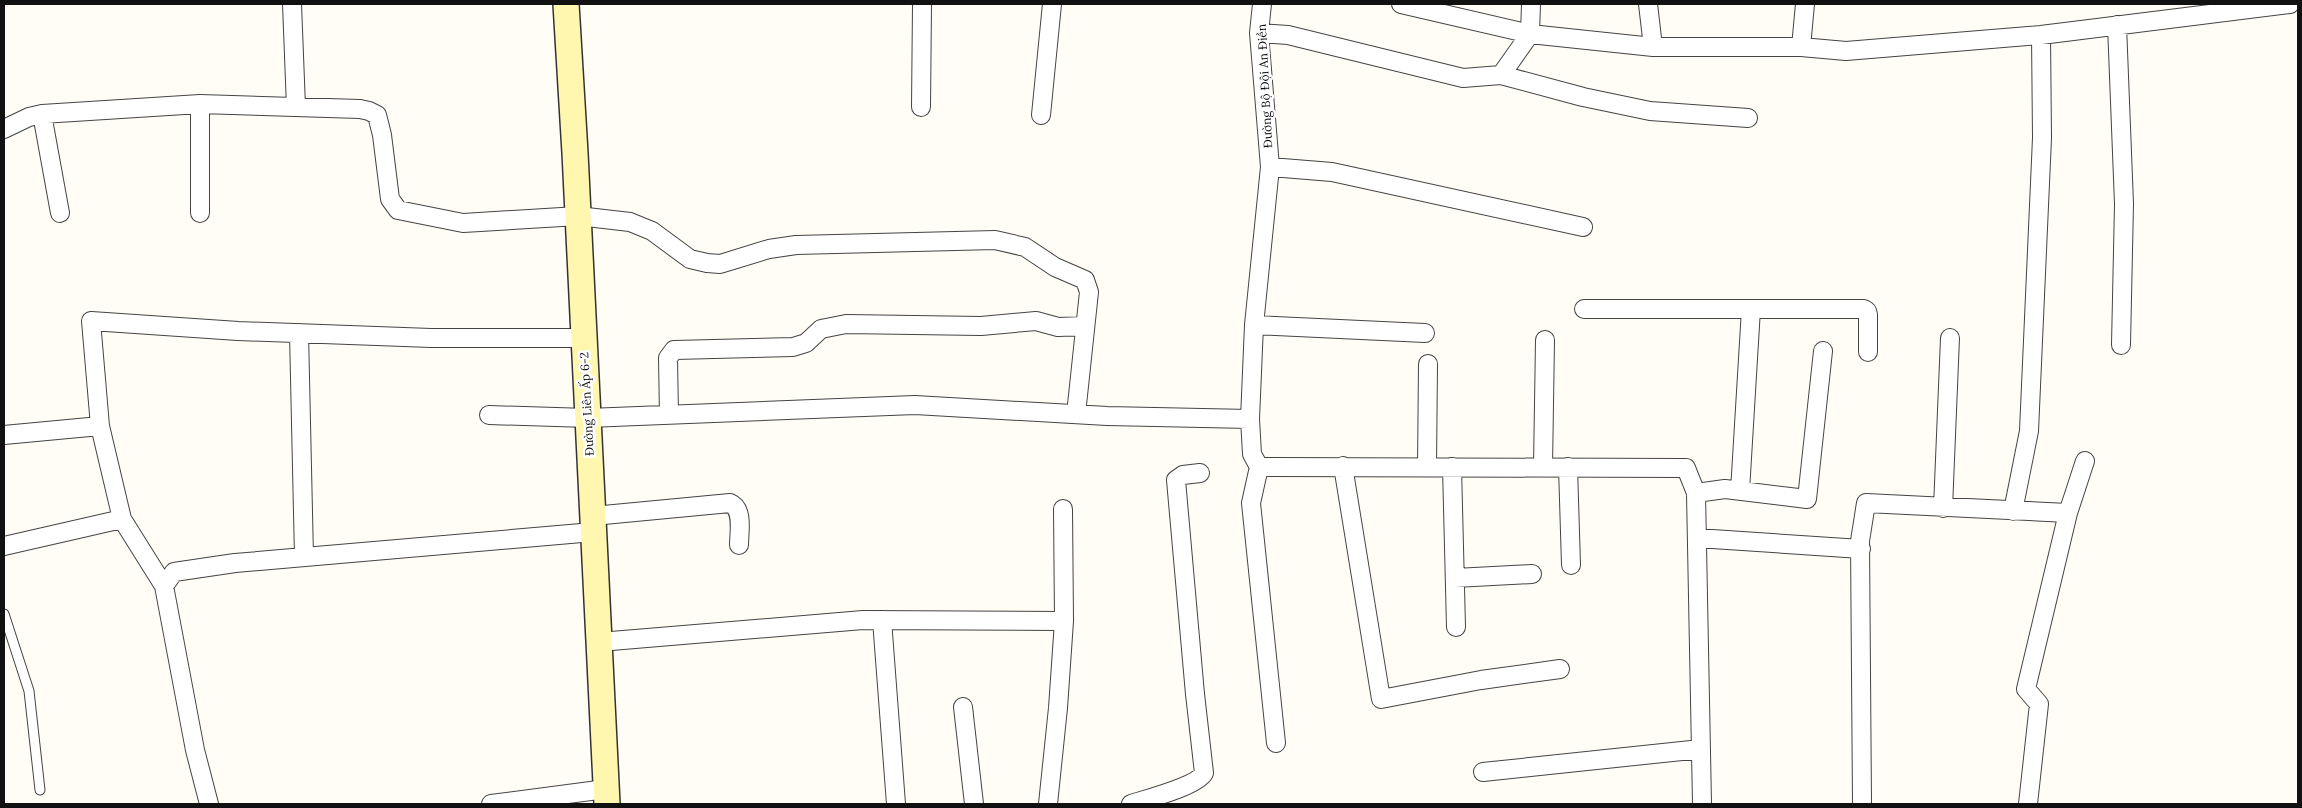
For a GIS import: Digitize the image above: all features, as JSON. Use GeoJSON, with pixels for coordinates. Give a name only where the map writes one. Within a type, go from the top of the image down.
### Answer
{"type":"FeatureCollection","features":[{"type":"Feature","properties":{"kind":"street"},"geometry":{"type":"LineString","coordinates":[[292,4],[296,107]]}},
{"type":"Feature","properties":{"kind":"street","name":"Đường Liên Ấp 6-2"},"geometry":{"type":"LineString","coordinates":[[566,4],[606,797]]}},
{"type":"Feature","properties":{"kind":"street"},"geometry":{"type":"LineString","coordinates":[[921,107],[922,4]]}},
{"type":"Feature","properties":{"kind":"street"},"geometry":{"type":"LineString","coordinates":[[1041,115],[1052,4]]}},
{"type":"Feature","properties":{"kind":"street","name":"Đường Bộ Đội An Điền"},"geometry":{"type":"LineString","coordinates":[[1259,467],[1252,454],[1250,419],[1254,325],[1270,167],[1259,33],[1262,4]]}},
{"type":"Feature","properties":{"kind":"street"},"geometry":{"type":"LineString","coordinates":[[1501,75],[1530,34],[1531,4]]}},
{"type":"Feature","properties":{"kind":"street"},"geometry":{"type":"LineString","coordinates":[[1648,4],[1653,47]]}},
{"type":"Feature","properties":{"kind":"street"},"geometry":{"type":"LineString","coordinates":[[1801,47],[1804,4]]}},
{"type":"Feature","properties":{"kind":"street"},"geometry":{"type":"LineString","coordinates":[[1411,5],[1530,34],[1653,47],[1801,47],[1846,51],[2041,35],[2290,4]]}},
{"type":"Feature","properties":{"kind":"street"},"geometry":{"type":"LineString","coordinates":[[2117,25],[2124,204],[2121,345]]}},
{"type":"Feature","properties":{"kind":"street"},"geometry":{"type":"LineString","coordinates":[[1259,33],[1288,35],[1463,78],[1501,75],[1583,97],[1650,111],[1748,118]]}},
{"type":"Feature","properties":{"kind":"street"},"geometry":{"type":"LineString","coordinates":[[2013,511],[2029,431],[2042,138],[2041,35]]}},
{"type":"Feature","properties":{"kind":"street"},"geometry":{"type":"LineString","coordinates":[[200,104],[200,213]]}},
{"type":"Feature","properties":{"kind":"street"},"geometry":{"type":"LineString","coordinates":[[4,129],[29,117],[42,114],[200,104],[360,109],[377,115],[382,135],[390,199],[398,210],[463,223],[578,216],[639,224],[690,258],[707,264],[720,264],[769,249],[796,245],[989,240],[1017,244],[1035,253],[1055,267],[1086,281],[1089,292],[1076,414]]}},
{"type":"Feature","properties":{"kind":"street"},"geometry":{"type":"LineString","coordinates":[[42,114],[60,213]]}},
{"type":"Feature","properties":{"kind":"street"},"geometry":{"type":"LineString","coordinates":[[1270,167],[1332,172],[1583,227]]}},
{"type":"Feature","properties":{"kind":"street"},"geometry":{"type":"LineString","coordinates":[[1584,309],[1864,309],[1868,313],[1868,352]]}},
{"type":"Feature","properties":{"kind":"street"},"geometry":{"type":"LineString","coordinates":[[1740,491],[1751,309]]}},
{"type":"Feature","properties":{"kind":"street"},"geometry":{"type":"LineString","coordinates":[[209,804],[195,750],[164,586],[122,520],[100,426],[92,321],[299,334],[431,338],[584,338]]}},
{"type":"Feature","properties":{"kind":"street"},"geometry":{"type":"LineString","coordinates":[[669,415],[668,358],[674,350],[793,347],[806,343],[821,329],[846,324],[981,326],[1036,321],[1058,327],[1084,326]]}},
{"type":"Feature","properties":{"kind":"street"},"geometry":{"type":"LineString","coordinates":[[1254,325],[1424,333]]}},
{"type":"Feature","properties":{"kind":"street"},"geometry":{"type":"LineString","coordinates":[[299,334],[304,557]]}},
{"type":"Feature","properties":{"kind":"street"},"geometry":{"type":"LineString","coordinates":[[1942,508],[1950,338]]}},
{"type":"Feature","properties":{"kind":"street"},"geometry":{"type":"LineString","coordinates":[[1543,467],[1545,340]]}},
{"type":"Feature","properties":{"kind":"street"},"geometry":{"type":"LineString","coordinates":[[1696,493],[1726,490],[1807,499],[1823,351]]}},
{"type":"Feature","properties":{"kind":"street"},"geometry":{"type":"LineString","coordinates":[[1427,466],[1428,364]]}},
{"type":"Feature","properties":{"kind":"street"},"geometry":{"type":"LineString","coordinates":[[489,415],[588,418],[915,405],[1076,414],[1250,419]]}},
{"type":"Feature","properties":{"kind":"street"},"geometry":{"type":"LineString","coordinates":[[4,435],[100,426]]}},
{"type":"Feature","properties":{"kind":"street"},"geometry":{"type":"LineString","coordinates":[[2028,804],[2039,704],[2026,689],[2068,513],[2085,460]]}},
{"type":"Feature","properties":{"kind":"street"},"geometry":{"type":"LineString","coordinates":[[1343,466],[1381,700],[1481,680],[1560,669]]}},
{"type":"Feature","properties":{"kind":"street"},"geometry":{"type":"LineString","coordinates":[[1276,743],[1252,503],[1259,467],[1686,468],[1696,493],[1702,804]]}},
{"type":"Feature","properties":{"kind":"street"},"geometry":{"type":"LineString","coordinates":[[1452,467],[1456,627]]}},
{"type":"Feature","properties":{"kind":"street"},"geometry":{"type":"LineString","coordinates":[[1568,467],[1571,565]]}},
{"type":"Feature","properties":{"kind":"street"},"geometry":{"type":"LineString","coordinates":[[1131,804],[1191,782],[1202,777],[1204,773],[1176,480],[1183,475],[1200,473]]}},
{"type":"Feature","properties":{"kind":"street"},"geometry":{"type":"LineString","coordinates":[[164,586],[174,572],[235,563],[304,557],[593,524],[730,503],[737,507],[739,513],[739,545]]}},
{"type":"Feature","properties":{"kind":"street"},"geometry":{"type":"LineString","coordinates":[[1862,804],[1861,549],[1866,503],[2068,513]]}},
{"type":"Feature","properties":{"kind":"street"},"geometry":{"type":"LineString","coordinates":[[1048,804],[1064,621],[1063,509]]}},
{"type":"Feature","properties":{"kind":"street"},"geometry":{"type":"LineString","coordinates":[[4,546],[122,520]]}},
{"type":"Feature","properties":{"kind":"street"},"geometry":{"type":"LineString","coordinates":[[1697,538],[1861,549]]}},
{"type":"Feature","properties":{"kind":"street"},"geometry":{"type":"LineString","coordinates":[[1455,578],[1532,574]]}},
{"type":"Feature","properties":{"kind":"street"},"geometry":{"type":"LineString","coordinates":[[599,642],[882,620],[1064,621]]}},
{"type":"Feature","properties":{"kind":"street"},"geometry":{"type":"LineString","coordinates":[[882,620],[896,804]]}},
{"type":"Feature","properties":{"kind":"street"},"geometry":{"type":"LineString","coordinates":[[963,706],[974,804]]}},
{"type":"Feature","properties":{"kind":"street"},"geometry":{"type":"LineString","coordinates":[[1483,772],[1701,749]]}},
{"type":"Feature","properties":{"kind":"street"},"geometry":{"type":"LineString","coordinates":[[490,804],[606,797]]}},
{"type":"Feature","properties":{"kind":"lane"},"geometry":{"type":"LineString","coordinates":[[4,614],[24,671],[40,790]]}}]}
